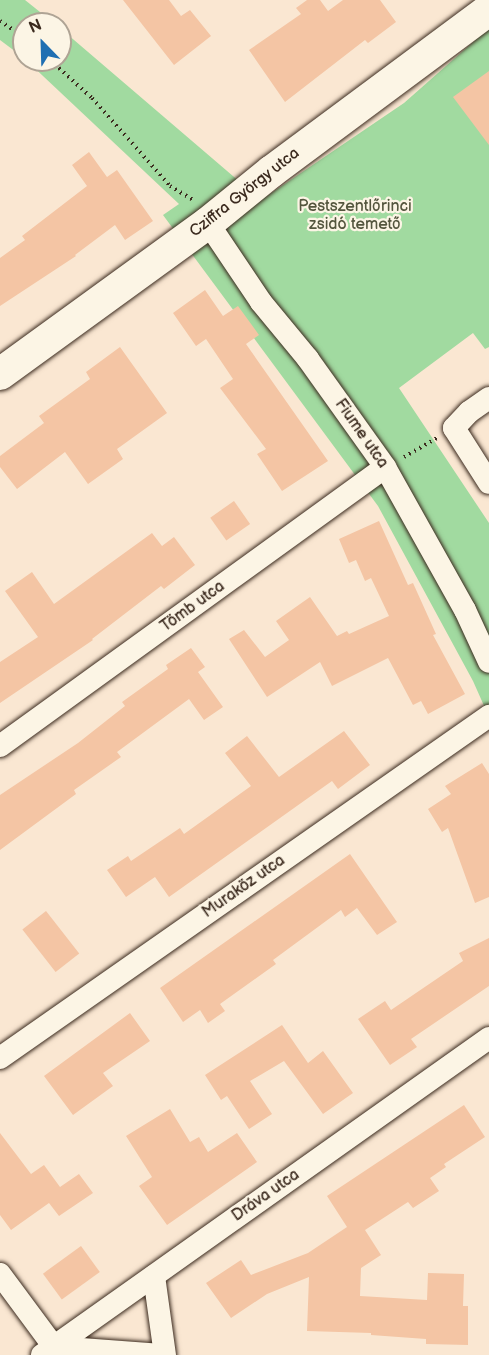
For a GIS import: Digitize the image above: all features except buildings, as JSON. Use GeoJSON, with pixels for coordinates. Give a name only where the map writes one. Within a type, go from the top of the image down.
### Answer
{"type":"FeatureCollection","features":[{"type":"Feature","properties":{"kind":"street","name":"Cziffra György utca"},"geometry":{"type":"LineString","coordinates":[[0,374],[213,219],[281,164],[489,10]]}},
{"type":"Feature","properties":{"kind":"street","name":"Fiume utca"},"geometry":{"type":"LineString","coordinates":[[213,219],[261,302],[308,359],[385,467],[465,610],[489,662]]}},
{"type":"Feature","properties":{"kind":"street"},"geometry":{"type":"LineString","coordinates":[[489,398],[469,412],[454,428],[489,483]]}},
{"type":"Feature","properties":{"kind":"street","name":"Tömb utca"},"geometry":{"type":"LineString","coordinates":[[0,746],[385,467]]}},
{"type":"Feature","properties":{"kind":"street","name":"Muraköz utca"},"geometry":{"type":"LineString","coordinates":[[0,1058],[489,716]]}},
{"type":"Feature","properties":{"kind":"street","name":"Dráva utca"},"geometry":{"type":"LineString","coordinates":[[50,1352],[489,1038]]}},
{"type":"Feature","properties":{"kind":"street"},"geometry":{"type":"LineString","coordinates":[[0,1274],[50,1352],[164,1355],[154,1276]]}},
{"type":"Feature","properties":{"kind":"path"},"geometry":{"type":"LineString","coordinates":[[64,72],[93,98],[170,186],[213,219]]}},
{"type":"Feature","properties":{"kind":"path"},"geometry":{"type":"LineString","coordinates":[[385,467],[454,428]]}},
{"type":"Feature","properties":{"kind":"green space"},"geometry":{"type":"Polygon","coordinates":[[[0,0],[25,0],[40,12],[12,12],[12,49],[0,40],[0,0]]]}},
{"type":"Feature","properties":{"kind":"green space","name":"Pestszentlőrinci zsidó temető"},"geometry":{"type":"Polygon","coordinates":[[[489,28],[489,347],[485,349],[473,333],[399,388],[489,523],[489,717],[473,681],[378,506],[163,215],[179,204],[39,72],[72,72],[72,38],[261,200],[404,103],[489,28]]]}}]}
